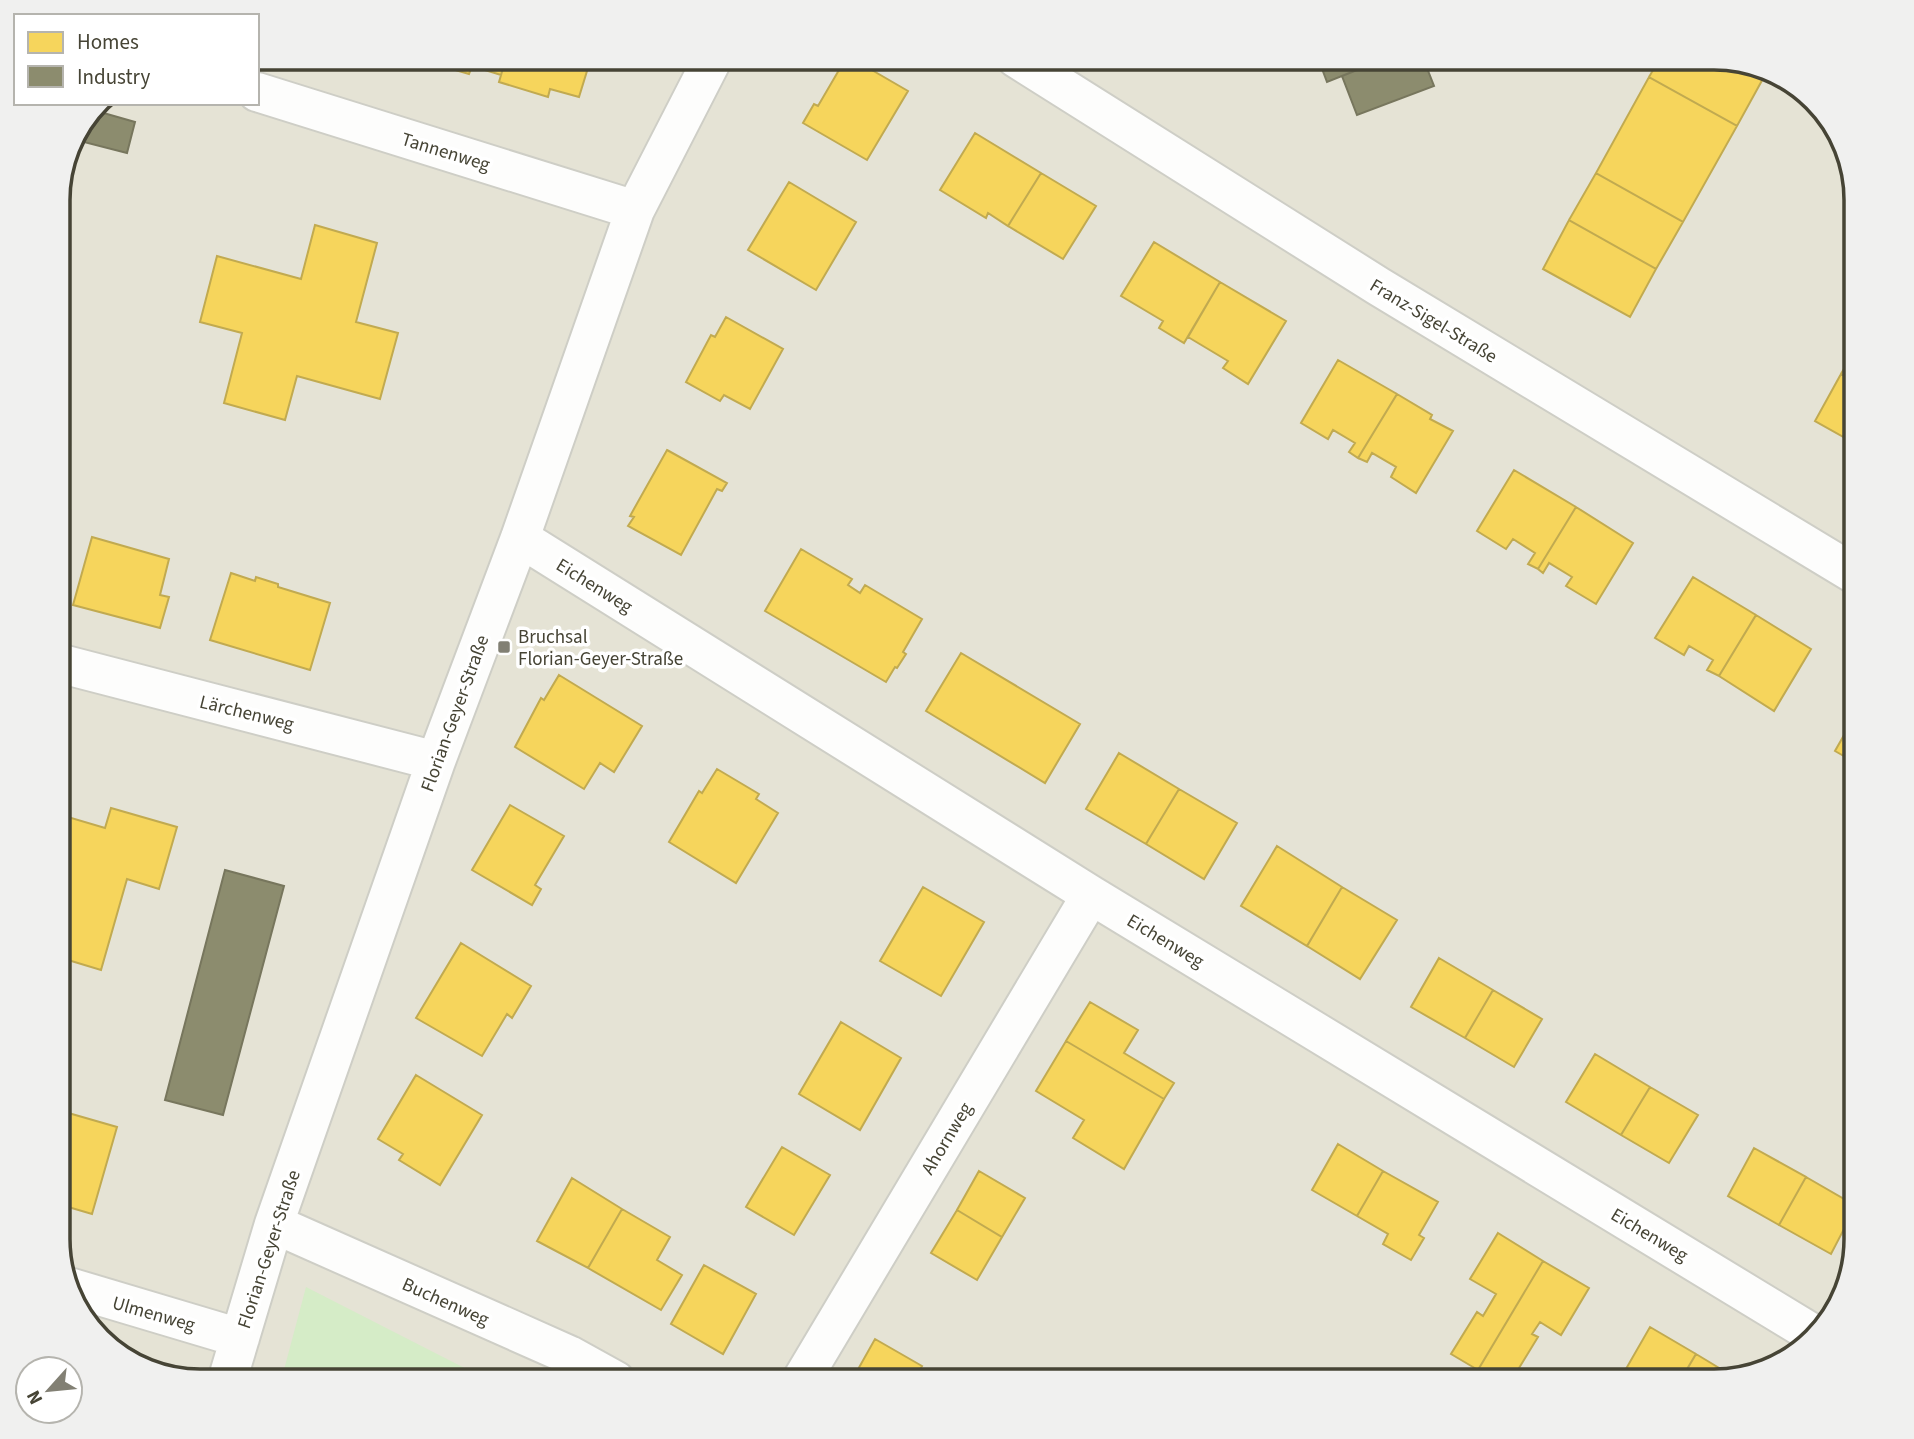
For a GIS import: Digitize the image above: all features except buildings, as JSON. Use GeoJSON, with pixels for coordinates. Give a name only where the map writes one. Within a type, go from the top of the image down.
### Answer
{"type":"FeatureCollection","features":[{"type":"Feature","properties":{"kind":"street","name":"Florian-Geyer-Straße"},"geometry":{"type":"LineString","coordinates":[[231,1369],[274,1224],[436,761],[520,538],[635,210],[707,70]]}},
{"type":"Feature","properties":{"kind":"street","name":"Franz-Sigel-Straße"},"geometry":{"type":"LineString","coordinates":[[1035,70],[1378,286],[1844,568]]}},
{"type":"Feature","properties":{"kind":"street","name":"Tannenweg"},"geometry":{"type":"LineString","coordinates":[[259,93],[635,210]]}},
{"type":"Feature","properties":{"kind":"street","name":"Eichenweg"},"geometry":{"type":"LineString","coordinates":[[520,538],[1091,895],[1807,1330]]}},
{"type":"Feature","properties":{"kind":"street","name":"Lärchenweg"},"geometry":{"type":"LineString","coordinates":[[70,666],[436,761]]}},
{"type":"Feature","properties":{"kind":"street","name":"Ahornweg"},"geometry":{"type":"LineString","coordinates":[[808,1369],[1091,895]]}},
{"type":"Feature","properties":{"kind":"street","name":"Buchenweg"},"geometry":{"type":"LineString","coordinates":[[274,1224],[569,1355],[594,1369]]}},
{"type":"Feature","properties":{"kind":"street","name":"Ulmenweg"},"geometry":{"type":"LineString","coordinates":[[81,1290],[240,1338]]}},
{"type":"Feature","properties":{"kind":"shaded area"},"geometry":{"type":"Polygon","coordinates":[[[259,70],[1714,70],[1748,74],[1779,87],[1812,114],[1831,142],[1840,166],[1844,200],[1844,1239],[1840,1273],[1827,1304],[1800,1337],[1772,1356],[1739,1367],[1723,1369],[200,1369],[166,1365],[142,1356],[128,1347],[102,1325],[87,1304],[74,1273],[70,1248],[70,191],[74,166],[83,142],[111,105],[259,105],[259,70]]]}},
{"type":"Feature","properties":{"kind":"green space"},"geometry":{"type":"Polygon","coordinates":[[[306,1287],[467,1369],[284,1369],[306,1287]]]}},
{"type":"Feature","properties":{"kind":"place","name":"Bruchsal Florian-Geyer-Straße"},"geometry":{"type":"Point","coordinates":[504,647]}}]}
